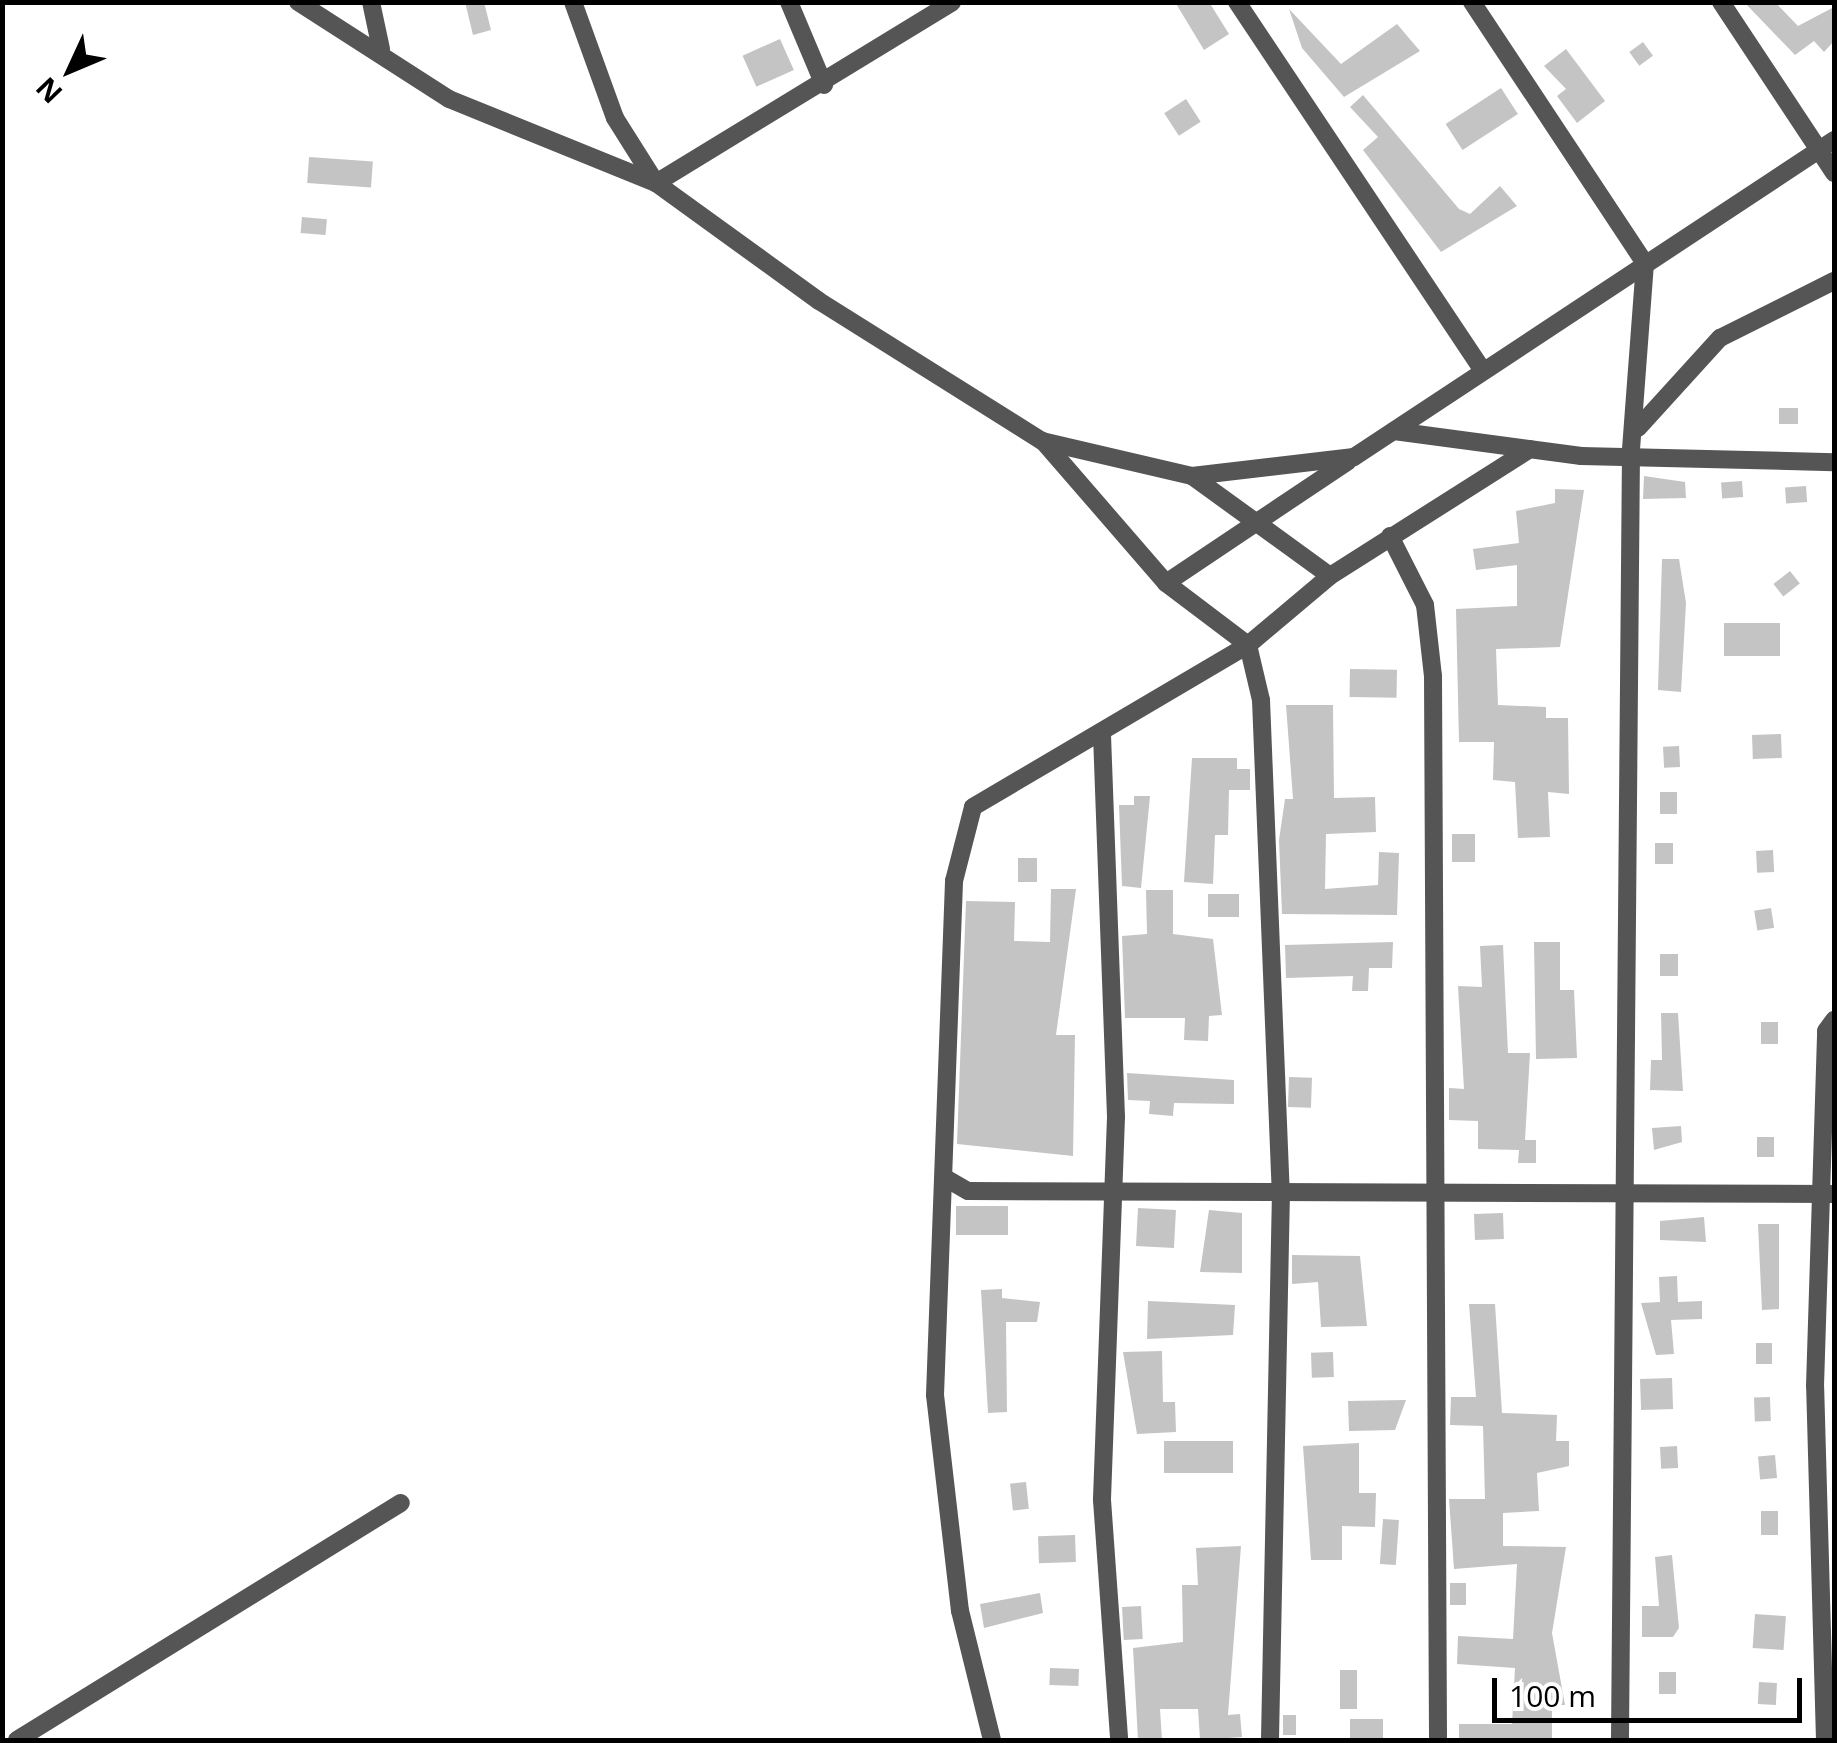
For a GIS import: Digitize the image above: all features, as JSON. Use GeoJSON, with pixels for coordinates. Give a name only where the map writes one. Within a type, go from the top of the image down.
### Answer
{"type":"FeatureCollection","features":[{"type":"Feature","properties":{"kind":"street"},"geometry":{"type":"LineString","coordinates":[[298,2],[380,49],[449,100],[656,182],[818,301],[1042,440],[1166,584],[1248,644],[1266,728],[1281,1191],[1270,1740]]}},
{"type":"Feature","properties":{"kind":"street"},"geometry":{"type":"LineString","coordinates":[[370,2],[380,49]]}},
{"type":"Feature","properties":{"kind":"street"},"geometry":{"type":"LineString","coordinates":[[573,2],[615,118],[656,182]]}},
{"type":"Feature","properties":{"kind":"street"},"geometry":{"type":"LineString","coordinates":[[789,2],[824,85]]}},
{"type":"Feature","properties":{"kind":"street"},"geometry":{"type":"LineString","coordinates":[[656,182],[824,85],[952,2]]}},
{"type":"Feature","properties":{"kind":"street"},"geometry":{"type":"LineString","coordinates":[[1236,2],[1481,368]]}},
{"type":"Feature","properties":{"kind":"street"},"geometry":{"type":"LineString","coordinates":[[1472,2],[1645,263],[1638,428],[1631,451],[1620,1740]]}},
{"type":"Feature","properties":{"kind":"street"},"geometry":{"type":"LineString","coordinates":[[1722,2],[1816,151],[1834,173]]}},
{"type":"Feature","properties":{"kind":"street"},"geometry":{"type":"LineString","coordinates":[[1166,584],[1250,521],[1394,431],[1481,368],[1834,140]]}},
{"type":"Feature","properties":{"kind":"street"},"geometry":{"type":"LineString","coordinates":[[1638,428],[1720,338],[1834,281]]}},
{"type":"Feature","properties":{"kind":"street"},"geometry":{"type":"LineString","coordinates":[[1394,431],[1530,448],[1834,462]]}},
{"type":"Feature","properties":{"kind":"street"},"geometry":{"type":"LineString","coordinates":[[1042,440],[1192,476],[1354,457]]}},
{"type":"Feature","properties":{"kind":"street"},"geometry":{"type":"LineString","coordinates":[[992,1740],[960,1611],[935,1395],[947,1180],[954,881],[973,807],[1102,735],[1248,644],[1330,576],[1530,448]]}},
{"type":"Feature","properties":{"kind":"street"},"geometry":{"type":"LineString","coordinates":[[1192,476],[1330,576]]}},
{"type":"Feature","properties":{"kind":"street"},"geometry":{"type":"LineString","coordinates":[[1390,536],[1431,637],[1439,1190],[1438,1740]]}},
{"type":"Feature","properties":{"kind":"street"},"geometry":{"type":"LineString","coordinates":[[1102,735],[1116,1186],[1102,1500],[1119,1740]]}},
{"type":"Feature","properties":{"kind":"street"},"geometry":{"type":"LineString","coordinates":[[1825,1740],[1815,1386],[1827,1194],[1826,1031],[1834,1020]]}},
{"type":"Feature","properties":{"kind":"street"},"geometry":{"type":"LineString","coordinates":[[947,1180],[968,1191],[1116,1186],[1281,1191],[1827,1194]]}},
{"type":"Feature","properties":{"kind":"street"},"geometry":{"type":"LineString","coordinates":[[1815,1386],[1834,1388]]}},
{"type":"Feature","properties":{"kind":"street"},"geometry":{"type":"LineString","coordinates":[[16,1740],[401,1503]]}},
{"type":"Feature","properties":{"kind":"building"},"geometry":{"type":"Polygon","coordinates":[[[465,2],[484,2],[491,30],[473,35],[465,2]]]}},
{"type":"Feature","properties":{"kind":"building"},"geometry":{"type":"Polygon","coordinates":[[[1175,2],[1209,2],[1229,34],[1204,50],[1175,2]]]}},
{"type":"Feature","properties":{"kind":"building"},"geometry":{"type":"Polygon","coordinates":[[[1744,2],[1775,2],[1798,26],[1834,7],[1834,41],[1824,52],[1814,41],[1795,55],[1744,2]]]}},
{"type":"Feature","properties":{"kind":"building"},"geometry":{"type":"Polygon","coordinates":[[[1289,9],[1341,64],[1397,24],[1420,51],[1344,97],[1302,48],[1289,9]]]}},
{"type":"Feature","properties":{"kind":"building"},"geometry":{"type":"Polygon","coordinates":[[[780,39],[794,70],[756,87],[743,56],[780,39]]]}},
{"type":"Feature","properties":{"kind":"building"},"geometry":{"type":"Polygon","coordinates":[[[1643,42],[1653,56],[1639,66],[1629,52],[1643,42]]]}},
{"type":"Feature","properties":{"kind":"building"},"geometry":{"type":"Polygon","coordinates":[[[1566,49],[1605,101],[1577,123],[1557,96],[1566,89],[1544,66],[1566,49]]]}},
{"type":"Feature","properties":{"kind":"building"},"geometry":{"type":"Polygon","coordinates":[[[1501,88],[1518,114],[1463,150],[1446,124],[1501,88]]]}},
{"type":"Feature","properties":{"kind":"building"},"geometry":{"type":"Polygon","coordinates":[[[1363,95],[1459,209],[1470,214],[1500,186],[1517,206],[1441,252],[1363,150],[1378,137],[1350,107],[1363,95]]]}},
{"type":"Feature","properties":{"kind":"building"},"geometry":{"type":"Polygon","coordinates":[[[1186,99],[1201,122],[1179,136],[1164,113],[1186,99]]]}},
{"type":"Feature","properties":{"kind":"building"},"geometry":{"type":"Polygon","coordinates":[[[309,157],[373,161],[371,187],[307,183],[309,157]]]}},
{"type":"Feature","properties":{"kind":"building"},"geometry":{"type":"Polygon","coordinates":[[[302,217],[327,219],[326,235],[301,233],[302,217]]]}},
{"type":"Feature","properties":{"kind":"building"},"geometry":{"type":"Polygon","coordinates":[[[1779,408],[1798,408],[1798,424],[1779,424],[1779,408]]]}},
{"type":"Feature","properties":{"kind":"building"},"geometry":{"type":"Polygon","coordinates":[[[1644,476],[1685,482],[1686,498],[1643,499],[1644,476]]]}},
{"type":"Feature","properties":{"kind":"building"},"geometry":{"type":"Polygon","coordinates":[[[1742,481],[1743,497],[1722,498],[1721,482],[1742,481]]]}},
{"type":"Feature","properties":{"kind":"building"},"geometry":{"type":"Polygon","coordinates":[[[1806,486],[1807,502],[1786,503],[1785,487],[1806,486]]]}},
{"type":"Feature","properties":{"kind":"building"},"geometry":{"type":"Polygon","coordinates":[[[1555,489],[1584,490],[1560,647],[1496,649],[1498,705],[1546,707],[1546,718],[1568,718],[1569,794],[1548,792],[1550,837],[1518,838],[1515,782],[1493,780],[1494,742],[1459,742],[1456,609],[1517,606],[1517,565],[1476,570],[1473,549],[1519,543],[1516,511],[1555,503],[1555,489]]]}},
{"type":"Feature","properties":{"kind":"building"},"geometry":{"type":"Polygon","coordinates":[[[1662,559],[1679,559],[1686,603],[1681,692],[1658,690],[1662,559]]]}},
{"type":"Feature","properties":{"kind":"building"},"geometry":{"type":"Polygon","coordinates":[[[1790,571],[1800,584],[1783,597],[1773,584],[1790,571]]]}},
{"type":"Feature","properties":{"kind":"building"},"geometry":{"type":"Polygon","coordinates":[[[1724,623],[1780,623],[1780,656],[1724,656],[1724,623]]]}},
{"type":"Feature","properties":{"kind":"building"},"geometry":{"type":"Polygon","coordinates":[[[1350,669],[1397,670],[1397,698],[1350,697],[1350,669]]]}},
{"type":"Feature","properties":{"kind":"building"},"geometry":{"type":"Polygon","coordinates":[[[1286,705],[1333,705],[1334,798],[1375,797],[1376,832],[1326,834],[1325,889],[1378,885],[1379,852],[1399,853],[1397,915],[1282,914],[1279,840],[1285,799],[1293,799],[1286,705]]]}},
{"type":"Feature","properties":{"kind":"building"},"geometry":{"type":"Polygon","coordinates":[[[1781,734],[1782,758],[1753,759],[1752,735],[1781,734]]]}},
{"type":"Feature","properties":{"kind":"building"},"geometry":{"type":"Polygon","coordinates":[[[1679,746],[1680,767],[1664,768],[1663,747],[1679,746]]]}},
{"type":"Feature","properties":{"kind":"building"},"geometry":{"type":"Polygon","coordinates":[[[1192,758],[1237,758],[1237,769],[1250,769],[1250,790],[1229,790],[1228,835],[1215,835],[1213,884],[1184,882],[1192,758]]]}},
{"type":"Feature","properties":{"kind":"building"},"geometry":{"type":"Polygon","coordinates":[[[1660,792],[1677,792],[1677,814],[1660,814],[1660,792]]]}},
{"type":"Feature","properties":{"kind":"building"},"geometry":{"type":"Polygon","coordinates":[[[1134,796],[1150,796],[1141,888],[1122,886],[1119,805],[1134,805],[1134,796]]]}},
{"type":"Feature","properties":{"kind":"building"},"geometry":{"type":"Polygon","coordinates":[[[1452,834],[1475,834],[1475,862],[1452,862],[1452,834]]]}},
{"type":"Feature","properties":{"kind":"building"},"geometry":{"type":"Polygon","coordinates":[[[1655,843],[1673,843],[1673,864],[1655,864],[1655,843]]]}},
{"type":"Feature","properties":{"kind":"building"},"geometry":{"type":"Polygon","coordinates":[[[1773,850],[1774,872],[1757,873],[1756,851],[1773,850]]]}},
{"type":"Feature","properties":{"kind":"building"},"geometry":{"type":"Polygon","coordinates":[[[1018,858],[1037,858],[1037,882],[1018,882],[1018,858]]]}},
{"type":"Feature","properties":{"kind":"building"},"geometry":{"type":"Polygon","coordinates":[[[1051,889],[1076,889],[1056,1035],[1075,1035],[1073,1156],[957,1144],[966,901],[1015,902],[1014,941],[1050,942],[1051,889]]]}},
{"type":"Feature","properties":{"kind":"building"},"geometry":{"type":"Polygon","coordinates":[[[1146,890],[1173,890],[1173,934],[1213,939],[1222,1015],[1209,1016],[1208,1041],[1184,1040],[1185,1018],[1125,1018],[1122,936],[1147,934],[1146,890]]]}},
{"type":"Feature","properties":{"kind":"building"},"geometry":{"type":"Polygon","coordinates":[[[1208,894],[1239,894],[1239,917],[1208,917],[1208,894]]]}},
{"type":"Feature","properties":{"kind":"building"},"geometry":{"type":"Polygon","coordinates":[[[1771,908],[1774,928],[1757,930],[1754,911],[1771,908]]]}},
{"type":"Feature","properties":{"kind":"building"},"geometry":{"type":"Polygon","coordinates":[[[1393,942],[1392,968],[1369,968],[1368,991],[1352,991],[1353,976],[1286,978],[1285,945],[1393,942]]]}},
{"type":"Feature","properties":{"kind":"building"},"geometry":{"type":"Polygon","coordinates":[[[1534,942],[1560,942],[1560,990],[1574,990],[1577,1058],[1536,1059],[1534,942]]]}},
{"type":"Feature","properties":{"kind":"building"},"geometry":{"type":"Polygon","coordinates":[[[1503,945],[1508,1053],[1530,1053],[1525,1140],[1536,1140],[1536,1163],[1518,1163],[1519,1150],[1478,1149],[1478,1121],[1449,1120],[1449,1088],[1464,1089],[1458,986],[1482,987],[1480,946],[1503,945]]]}},
{"type":"Feature","properties":{"kind":"building"},"geometry":{"type":"Polygon","coordinates":[[[1660,954],[1678,954],[1678,976],[1660,976],[1660,954]]]}},
{"type":"Feature","properties":{"kind":"building"},"geometry":{"type":"Polygon","coordinates":[[[1661,1013],[1678,1013],[1683,1091],[1650,1090],[1651,1060],[1662,1060],[1661,1013]]]}},
{"type":"Feature","properties":{"kind":"building"},"geometry":{"type":"Polygon","coordinates":[[[1761,1022],[1778,1022],[1778,1044],[1761,1044],[1761,1022]]]}},
{"type":"Feature","properties":{"kind":"building"},"geometry":{"type":"Polygon","coordinates":[[[1127,1073],[1234,1080],[1234,1104],[1174,1103],[1173,1116],[1149,1114],[1150,1101],[1128,1100],[1127,1073]]]}},
{"type":"Feature","properties":{"kind":"building"},"geometry":{"type":"Polygon","coordinates":[[[1289,1077],[1312,1078],[1311,1108],[1288,1107],[1289,1077]]]}},
{"type":"Feature","properties":{"kind":"building"},"geometry":{"type":"Polygon","coordinates":[[[1681,1126],[1682,1142],[1654,1150],[1652,1128],[1681,1126]]]}},
{"type":"Feature","properties":{"kind":"building"},"geometry":{"type":"Polygon","coordinates":[[[1757,1137],[1774,1137],[1774,1157],[1757,1157],[1757,1137]]]}},
{"type":"Feature","properties":{"kind":"building"},"geometry":{"type":"Polygon","coordinates":[[[956,1206],[1008,1206],[1008,1235],[956,1235],[956,1206]]]}},
{"type":"Feature","properties":{"kind":"building"},"geometry":{"type":"Polygon","coordinates":[[[1138,1208],[1176,1210],[1174,1248],[1136,1246],[1138,1208]]]}},
{"type":"Feature","properties":{"kind":"building"},"geometry":{"type":"Polygon","coordinates":[[[1209,1210],[1242,1213],[1242,1273],[1200,1272],[1209,1210]]]}},
{"type":"Feature","properties":{"kind":"building"},"geometry":{"type":"Polygon","coordinates":[[[1503,1213],[1504,1239],[1475,1240],[1474,1214],[1503,1213]]]}},
{"type":"Feature","properties":{"kind":"building"},"geometry":{"type":"Polygon","coordinates":[[[1704,1217],[1706,1242],[1660,1240],[1660,1221],[1704,1217]]]}},
{"type":"Feature","properties":{"kind":"building"},"geometry":{"type":"Polygon","coordinates":[[[1758,1224],[1779,1224],[1779,1309],[1762,1310],[1758,1224]]]}},
{"type":"Feature","properties":{"kind":"building"},"geometry":{"type":"Polygon","coordinates":[[[1292,1255],[1360,1256],[1367,1326],[1321,1327],[1318,1282],[1292,1284],[1292,1255]]]}},
{"type":"Feature","properties":{"kind":"building"},"geometry":{"type":"Polygon","coordinates":[[[1677,1276],[1678,1302],[1702,1301],[1702,1319],[1671,1320],[1674,1354],[1656,1355],[1641,1303],[1660,1302],[1659,1277],[1677,1276]]]}},
{"type":"Feature","properties":{"kind":"building"},"geometry":{"type":"Polygon","coordinates":[[[1002,1289],[1002,1298],[1040,1302],[1037,1322],[1006,1322],[1007,1412],[988,1413],[981,1290],[1002,1289]]]}},
{"type":"Feature","properties":{"kind":"building"},"geometry":{"type":"Polygon","coordinates":[[[1148,1301],[1235,1305],[1233,1335],[1147,1339],[1148,1301]]]}},
{"type":"Feature","properties":{"kind":"building"},"geometry":{"type":"Polygon","coordinates":[[[1469,1304],[1495,1304],[1502,1413],[1557,1415],[1556,1441],[1569,1441],[1569,1466],[1537,1473],[1539,1511],[1503,1513],[1503,1546],[1566,1547],[1552,1633],[1565,1705],[1552,1705],[1552,1740],[1459,1740],[1459,1724],[1512,1724],[1515,1668],[1457,1664],[1458,1636],[1513,1639],[1517,1564],[1454,1569],[1449,1499],[1485,1499],[1483,1426],[1450,1425],[1451,1397],[1476,1397],[1469,1304]]]}},
{"type":"Feature","properties":{"kind":"building"},"geometry":{"type":"Polygon","coordinates":[[[1756,1343],[1772,1343],[1772,1364],[1756,1364],[1756,1343]]]}},
{"type":"Feature","properties":{"kind":"building"},"geometry":{"type":"Polygon","coordinates":[[[1162,1351],[1163,1402],[1175,1402],[1176,1432],[1137,1434],[1123,1352],[1162,1351]]]}},
{"type":"Feature","properties":{"kind":"building"},"geometry":{"type":"Polygon","coordinates":[[[1333,1352],[1334,1377],[1312,1378],[1311,1353],[1333,1352]]]}},
{"type":"Feature","properties":{"kind":"building"},"geometry":{"type":"Polygon","coordinates":[[[1672,1378],[1673,1409],[1641,1410],[1640,1379],[1672,1378]]]}},
{"type":"Feature","properties":{"kind":"building"},"geometry":{"type":"Polygon","coordinates":[[[1770,1397],[1771,1421],[1755,1422],[1754,1398],[1770,1397]]]}},
{"type":"Feature","properties":{"kind":"building"},"geometry":{"type":"Polygon","coordinates":[[[1406,1400],[1395,1430],[1349,1431],[1348,1401],[1406,1400]]]}},
{"type":"Feature","properties":{"kind":"building"},"geometry":{"type":"Polygon","coordinates":[[[1164,1441],[1233,1441],[1233,1473],[1164,1473],[1164,1441]]]}},
{"type":"Feature","properties":{"kind":"building"},"geometry":{"type":"Polygon","coordinates":[[[1359,1443],[1359,1493],[1376,1493],[1375,1527],[1342,1526],[1342,1560],[1311,1560],[1303,1446],[1359,1443]]]}},
{"type":"Feature","properties":{"kind":"building"},"geometry":{"type":"Polygon","coordinates":[[[1677,1446],[1678,1468],[1661,1469],[1660,1447],[1677,1446]]]}},
{"type":"Feature","properties":{"kind":"building"},"geometry":{"type":"Polygon","coordinates":[[[1775,1455],[1777,1478],[1760,1479],[1758,1456],[1775,1455]]]}},
{"type":"Feature","properties":{"kind":"building"},"geometry":{"type":"Polygon","coordinates":[[[1026,1482],[1029,1509],[1013,1511],[1010,1484],[1026,1482]]]}},
{"type":"Feature","properties":{"kind":"building"},"geometry":{"type":"Polygon","coordinates":[[[1761,1511],[1778,1511],[1778,1535],[1761,1535],[1761,1511]]]}},
{"type":"Feature","properties":{"kind":"building"},"geometry":{"type":"Polygon","coordinates":[[[1383,1519],[1399,1520],[1396,1565],[1380,1564],[1383,1519]]]}},
{"type":"Feature","properties":{"kind":"building"},"geometry":{"type":"Polygon","coordinates":[[[1075,1535],[1076,1562],[1039,1563],[1038,1536],[1075,1535]]]}},
{"type":"Feature","properties":{"kind":"building"},"geometry":{"type":"Polygon","coordinates":[[[1241,1546],[1228,1715],[1240,1714],[1242,1737],[1200,1740],[1198,1709],[1160,1709],[1162,1740],[1138,1740],[1133,1648],[1183,1642],[1182,1585],[1198,1585],[1196,1548],[1241,1546]]]}},
{"type":"Feature","properties":{"kind":"building"},"geometry":{"type":"Polygon","coordinates":[[[1672,1555],[1679,1628],[1673,1637],[1642,1637],[1642,1606],[1659,1606],[1655,1557],[1672,1555]]]}},
{"type":"Feature","properties":{"kind":"building"},"geometry":{"type":"Polygon","coordinates":[[[1450,1583],[1466,1583],[1466,1605],[1450,1605],[1450,1583]]]}},
{"type":"Feature","properties":{"kind":"building"},"geometry":{"type":"Polygon","coordinates":[[[1040,1593],[1043,1613],[984,1628],[980,1604],[1040,1593]]]}},
{"type":"Feature","properties":{"kind":"building"},"geometry":{"type":"Polygon","coordinates":[[[1141,1606],[1143,1639],[1124,1640],[1122,1607],[1141,1606]]]}},
{"type":"Feature","properties":{"kind":"building"},"geometry":{"type":"Polygon","coordinates":[[[1755,1614],[1786,1616],[1784,1650],[1753,1648],[1755,1614]]]}},
{"type":"Feature","properties":{"kind":"building"},"geometry":{"type":"Polygon","coordinates":[[[1050,1668],[1079,1669],[1078,1686],[1049,1685],[1050,1668]]]}},
{"type":"Feature","properties":{"kind":"building"},"geometry":{"type":"Polygon","coordinates":[[[1340,1670],[1357,1670],[1357,1709],[1340,1709],[1340,1670]]]}},
{"type":"Feature","properties":{"kind":"building"},"geometry":{"type":"Polygon","coordinates":[[[1659,1672],[1676,1672],[1676,1694],[1659,1694],[1659,1672]]]}},
{"type":"Feature","properties":{"kind":"building"},"geometry":{"type":"Polygon","coordinates":[[[1759,1682],[1777,1683],[1776,1705],[1758,1704],[1759,1682]]]}},
{"type":"Feature","properties":{"kind":"building"},"geometry":{"type":"Polygon","coordinates":[[[1283,1715],[1296,1715],[1296,1735],[1283,1735],[1283,1715]]]}},
{"type":"Feature","properties":{"kind":"building"},"geometry":{"type":"Polygon","coordinates":[[[1350,1719],[1383,1719],[1383,1740],[1350,1740],[1350,1719]]]}}]}
